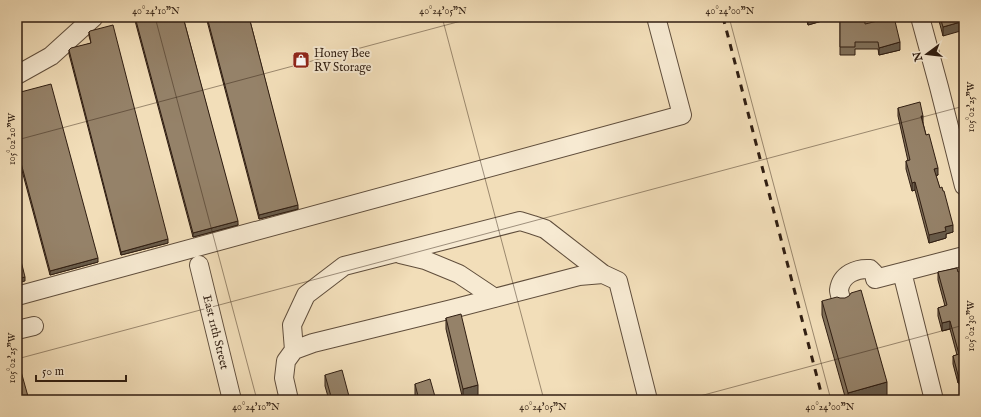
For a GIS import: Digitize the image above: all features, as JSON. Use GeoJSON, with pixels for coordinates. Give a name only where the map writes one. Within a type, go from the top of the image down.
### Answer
{"type":"FeatureCollection","features":[{"type":"Feature","properties":{"kind":"street"},"geometry":{"type":"LineString","coordinates":[[17,75],[51,56],[94,17]]}},
{"type":"Feature","properties":{"kind":"street"},"geometry":{"type":"LineString","coordinates":[[17,296],[682,115],[656,17]]}},
{"type":"Feature","properties":{"kind":"street"},"geometry":{"type":"LineString","coordinates":[[920,17],[964,186]]}},
{"type":"Feature","properties":{"kind":"street"},"geometry":{"type":"LineString","coordinates":[[294,350],[292,325],[306,295],[344,266],[520,221],[545,229],[602,274],[618,281],[648,400]]}},
{"type":"Feature","properties":{"kind":"street"},"geometry":{"type":"LineString","coordinates":[[398,253],[425,260],[459,274],[495,298]]}},
{"type":"Feature","properties":{"kind":"street"},"geometry":{"type":"LineString","coordinates":[[842,302],[839,290],[847,275],[853,271],[862,268],[870,269],[874,272],[875,279],[964,256]]}},
{"type":"Feature","properties":{"kind":"street","name":"East 11th Street"},"geometry":{"type":"LineString","coordinates":[[199,265],[232,400]]}},
{"type":"Feature","properties":{"kind":"street"},"geometry":{"type":"LineString","coordinates":[[908,271],[934,400]]}},
{"type":"Feature","properties":{"kind":"street"},"geometry":{"type":"LineString","coordinates":[[289,400],[284,378],[286,361],[294,350],[313,343],[579,276],[602,274]]}},
{"type":"Feature","properties":{"kind":"building"},"geometry":{"type":"Polygon","coordinates":[[[135,17],[183,17],[238,221],[193,233],[135,17]]]}},
{"type":"Feature","properties":{"kind":"building"},"geometry":{"type":"Polygon","coordinates":[[[207,17],[249,17],[298,205],[259,215],[207,17]]]}},
{"type":"Feature","properties":{"kind":"building"},"geometry":{"type":"Polygon","coordinates":[[[894,17],[900,42],[879,48],[878,42],[855,42],[855,47],[840,47],[840,21],[865,21],[865,24],[894,17]]]}},
{"type":"Feature","properties":{"kind":"building"},"geometry":{"type":"Polygon","coordinates":[[[940,17],[964,17],[964,21],[943,27],[940,17]]]}},
{"type":"Feature","properties":{"kind":"building"},"geometry":{"type":"Polygon","coordinates":[[[113,25],[168,239],[121,252],[69,50],[71,48],[91,43],[90,31],[113,25]]]}},
{"type":"Feature","properties":{"kind":"building"},"geometry":{"type":"Polygon","coordinates":[[[51,84],[98,258],[50,271],[17,148],[17,93],[51,84]]]}},
{"type":"Feature","properties":{"kind":"building"},"geometry":{"type":"Polygon","coordinates":[[[920,102],[923,116],[921,116],[926,135],[929,134],[938,168],[934,169],[940,188],[942,187],[944,191],[953,225],[945,227],[946,231],[929,235],[915,182],[912,183],[906,161],[910,160],[898,108],[920,102]]]}},
{"type":"Feature","properties":{"kind":"building"},"geometry":{"type":"Polygon","coordinates":[[[17,245],[25,277],[17,279],[17,245]]]}},
{"type":"Feature","properties":{"kind":"building"},"geometry":{"type":"Polygon","coordinates":[[[957,268],[958,272],[961,271],[964,277],[964,394],[953,356],[959,354],[950,321],[942,323],[938,308],[947,305],[938,272],[957,268]]]}},
{"type":"Feature","properties":{"kind":"building"},"geometry":{"type":"Polygon","coordinates":[[[861,290],[887,382],[848,393],[822,301],[837,297],[845,298],[851,293],[861,290]]]}},
{"type":"Feature","properties":{"kind":"building"},"geometry":{"type":"Polygon","coordinates":[[[461,314],[478,385],[463,389],[446,318],[461,314]]]}},
{"type":"Feature","properties":{"kind":"building"},"geometry":{"type":"Polygon","coordinates":[[[17,357],[29,400],[17,400],[17,357]]]}},
{"type":"Feature","properties":{"kind":"building"},"geometry":{"type":"Polygon","coordinates":[[[342,370],[350,400],[332,400],[325,375],[342,370]]]}},
{"type":"Feature","properties":{"kind":"building"},"geometry":{"type":"Polygon","coordinates":[[[430,379],[436,400],[419,400],[415,384],[430,379]]]}},
{"type":"Feature","properties":{"kind":"railway"},"geometry":{"type":"LineString","coordinates":[[723,17],[823,400]]}},
{"type":"Feature","properties":{"kind":"place","name":"Honey Bee RV Storage"},"geometry":{"type":"Point","coordinates":[301,60]}}]}
